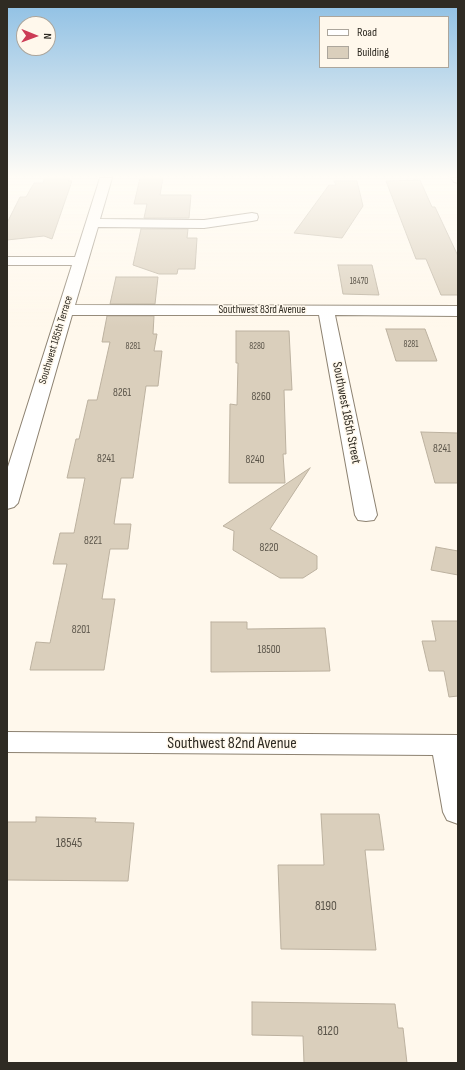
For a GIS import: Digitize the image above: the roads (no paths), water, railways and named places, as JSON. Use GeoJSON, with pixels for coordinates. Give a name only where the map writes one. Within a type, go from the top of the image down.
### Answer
{"type":"FeatureCollection","features":[{"type":"Feature","properties":{"kind":"street","name":"Southwest 185th Terrace"},"geometry":{"type":"LineString","coordinates":[[7,503],[91,228]]}},
{"type":"Feature","properties":{"kind":"street"},"geometry":{"type":"LineString","coordinates":[[7,261],[81,261]]}},
{"type":"Feature","properties":{"kind":"street","name":"Southwest 83rd Avenue"},"geometry":{"type":"LineString","coordinates":[[66,310],[458,312]]}},
{"type":"Feature","properties":{"kind":"street","name":"Southwest 185th Street"},"geometry":{"type":"LineString","coordinates":[[326,311],[366,515]]}},
{"type":"Feature","properties":{"kind":"street","name":"Southwest 82nd Avenue"},"geometry":{"type":"LineString","coordinates":[[7,742],[451,745]]}},
{"type":"Feature","properties":{"kind":"street"},"geometry":{"type":"LineString","coordinates":[[451,745],[458,812]]}}]}
